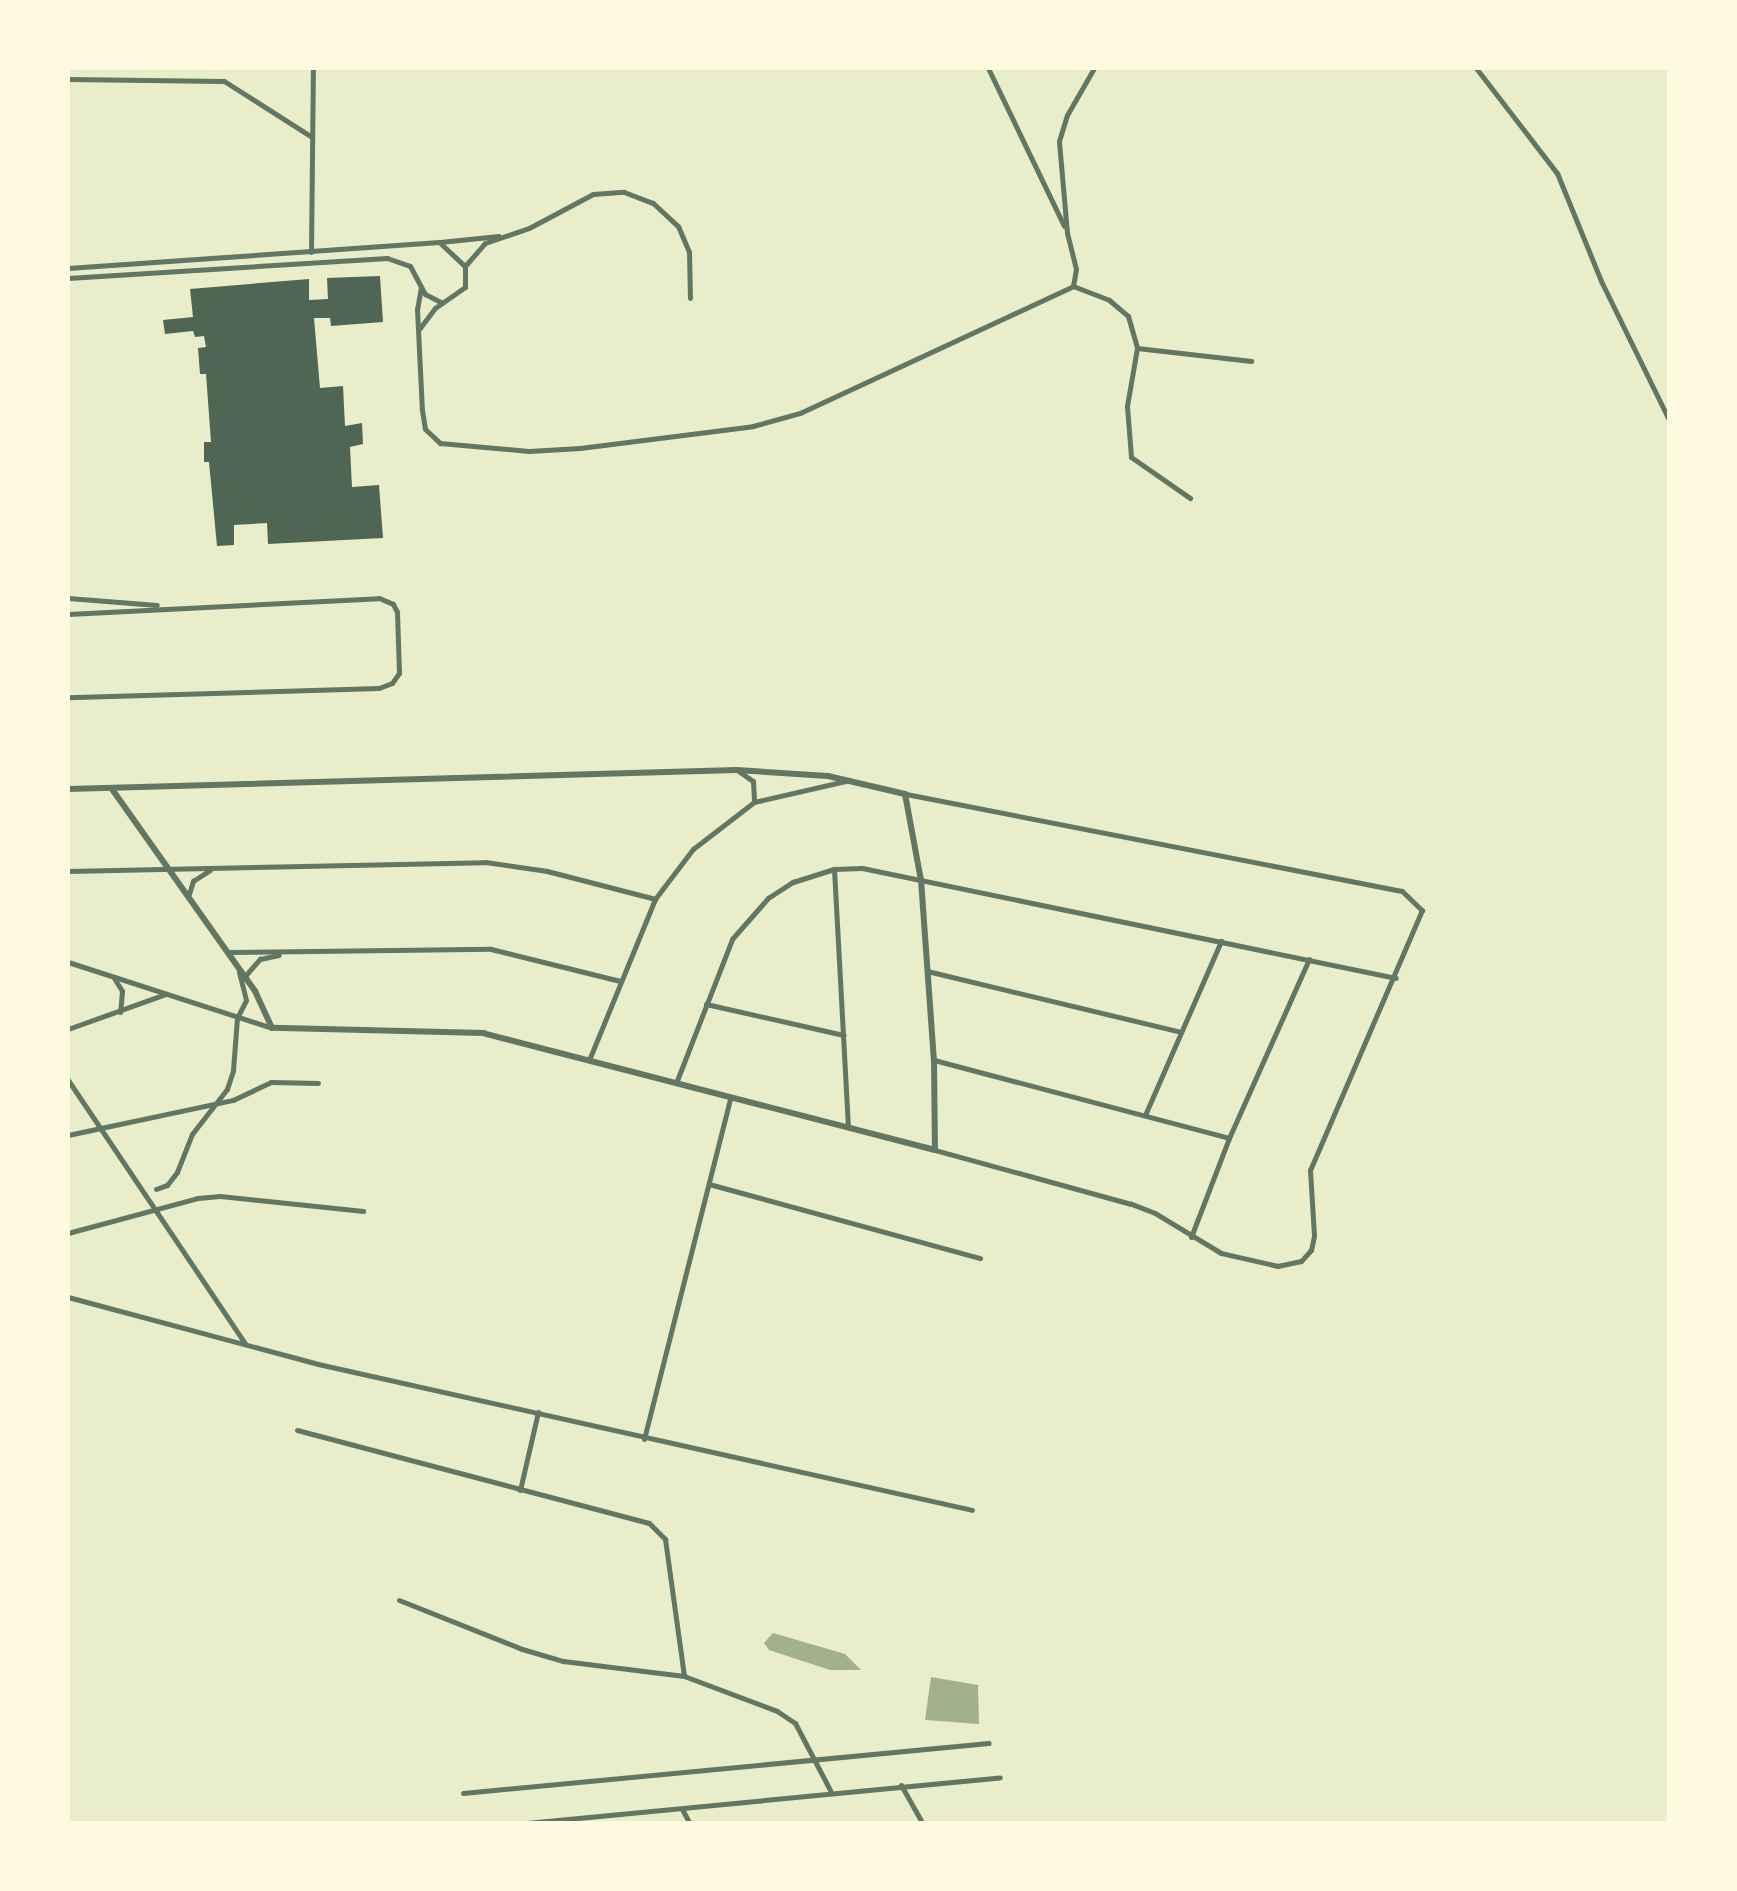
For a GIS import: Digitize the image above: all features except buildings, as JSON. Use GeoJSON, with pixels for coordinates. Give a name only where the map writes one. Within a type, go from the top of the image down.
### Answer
{"type":"FeatureCollection","features":[{"type":"Feature","properties":{"kind":"street"},"geometry":{"type":"LineString","coordinates":[[312,252],[313,68]]}},
{"type":"Feature","properties":{"kind":"street"},"geometry":{"type":"LineString","coordinates":[[988,68],[1068,234]]}},
{"type":"Feature","properties":{"kind":"street"},"geometry":{"type":"LineString","coordinates":[[1073,286],[1076,268],[1068,234],[1060,141],[1067,115],[1094,68]]}},
{"type":"Feature","properties":{"kind":"street"},"geometry":{"type":"LineString","coordinates":[[1476,68],[1557,173],[1602,281],[1670,422]]}},
{"type":"Feature","properties":{"kind":"street"},"geometry":{"type":"LineString","coordinates":[[68,80],[224,81],[312,137]]}},
{"type":"Feature","properties":{"kind":"street"},"geometry":{"type":"LineString","coordinates":[[417,332],[444,302],[465,287],[464,266],[478,247],[593,194],[609,191],[640,197],[668,213],[684,237],[690,298]]}},
{"type":"Feature","properties":{"kind":"street"},"geometry":{"type":"LineString","coordinates":[[68,268],[507,235]]}},
{"type":"Feature","properties":{"kind":"street"},"geometry":{"type":"LineString","coordinates":[[439,242],[464,266]]}},
{"type":"Feature","properties":{"kind":"street"},"geometry":{"type":"LineString","coordinates":[[68,278],[386,258],[410,266],[430,298],[444,302]]}},
{"type":"Feature","properties":{"kind":"street"},"geometry":{"type":"LineString","coordinates":[[421,287],[417,332],[425,429],[440,443],[529,450],[580,448],[752,426],[800,413],[1073,286],[1120,307],[1133,326],[1137,348],[1127,406],[1131,456],[1190,498]]}},
{"type":"Feature","properties":{"kind":"street"},"geometry":{"type":"LineString","coordinates":[[1137,348],[1251,361]]}},
{"type":"Feature","properties":{"kind":"street"},"geometry":{"type":"LineString","coordinates":[[68,598],[164,607]]}},
{"type":"Feature","properties":{"kind":"street"},"geometry":{"type":"LineString","coordinates":[[68,614],[380,598],[393,604],[397,612],[399,673],[392,684],[379,688],[68,697]]}},
{"type":"Feature","properties":{"kind":"street"},"geometry":{"type":"LineString","coordinates":[[737,770],[753,780],[754,802]]}},
{"type":"Feature","properties":{"kind":"street"},"geometry":{"type":"LineString","coordinates":[[68,789],[737,770],[807,773],[1402,891],[1420,905],[1421,917],[1310,1170],[1314,1236],[1306,1256],[1294,1265],[1222,1253],[1191,1238],[1156,1213],[1131,1204],[484,1033],[272,1028],[68,962]]}},
{"type":"Feature","properties":{"kind":"street"},"geometry":{"type":"LineString","coordinates":[[589,1060],[655,899],[693,849],[754,802],[849,781]]}},
{"type":"Feature","properties":{"kind":"street"},"geometry":{"type":"LineString","coordinates":[[112,789],[228,952],[272,1028]]}},
{"type":"Feature","properties":{"kind":"street"},"geometry":{"type":"LineString","coordinates":[[905,794],[921,880],[934,1060],[935,1150]]}},
{"type":"Feature","properties":{"kind":"street"},"geometry":{"type":"LineString","coordinates":[[68,871],[486,862],[547,872],[655,899]]}},
{"type":"Feature","properties":{"kind":"street"},"geometry":{"type":"LineString","coordinates":[[676,1083],[732,939],[751,915],[793,882],[834,868],[862,868],[1396,978]]}},
{"type":"Feature","properties":{"kind":"street"},"geometry":{"type":"LineString","coordinates":[[834,868],[848,1128]]}},
{"type":"Feature","properties":{"kind":"street"},"geometry":{"type":"LineString","coordinates":[[188,897],[193,882],[210,869]]}},
{"type":"Feature","properties":{"kind":"street"},"geometry":{"type":"LineString","coordinates":[[1145,1115],[1221,941]]}},
{"type":"Feature","properties":{"kind":"street"},"geometry":{"type":"LineString","coordinates":[[228,952],[491,949],[620,981]]}},
{"type":"Feature","properties":{"kind":"street"},"geometry":{"type":"LineString","coordinates":[[242,973],[260,959],[292,952]]}},
{"type":"Feature","properties":{"kind":"street"},"geometry":{"type":"LineString","coordinates":[[1191,1238],[1308,959]]}},
{"type":"Feature","properties":{"kind":"street"},"geometry":{"type":"LineString","coordinates":[[927,971],[1181,1032]]}},
{"type":"Feature","properties":{"kind":"street"},"geometry":{"type":"LineString","coordinates":[[156,1189],[167,1185],[177,1172],[192,1134],[227,1089],[233,1070],[237,1018],[246,1000],[242,973]]}},
{"type":"Feature","properties":{"kind":"street"},"geometry":{"type":"LineString","coordinates":[[112,975],[122,990],[120,1012]]}},
{"type":"Feature","properties":{"kind":"street"},"geometry":{"type":"LineString","coordinates":[[68,1029],[169,993]]}},
{"type":"Feature","properties":{"kind":"street"},"geometry":{"type":"LineString","coordinates":[[706,1004],[844,1036]]}},
{"type":"Feature","properties":{"kind":"street"},"geometry":{"type":"LineString","coordinates":[[934,1060],[1230,1138]]}},
{"type":"Feature","properties":{"kind":"street"},"geometry":{"type":"LineString","coordinates":[[68,1080],[246,1346]]}},
{"type":"Feature","properties":{"kind":"street"},"geometry":{"type":"LineString","coordinates":[[68,1135],[99,1125],[244,1096],[270,1082],[318,1083]]}},
{"type":"Feature","properties":{"kind":"street"},"geometry":{"type":"LineString","coordinates":[[644,1439],[730,1098]]}},
{"type":"Feature","properties":{"kind":"street"},"geometry":{"type":"LineString","coordinates":[[709,1184],[980,1258]]}},
{"type":"Feature","properties":{"kind":"street"},"geometry":{"type":"LineString","coordinates":[[68,1234],[220,1196],[363,1210]]}},
{"type":"Feature","properties":{"kind":"street"},"geometry":{"type":"LineString","coordinates":[[68,1296],[246,1346],[644,1439],[972,1510]]}},
{"type":"Feature","properties":{"kind":"street"},"geometry":{"type":"LineString","coordinates":[[520,1490],[538,1412]]}},
{"type":"Feature","properties":{"kind":"street"},"geometry":{"type":"LineString","coordinates":[[297,1430],[649,1524],[663,1534],[684,1676]]}},
{"type":"Feature","properties":{"kind":"street"},"geometry":{"type":"LineString","coordinates":[[399,1600],[563,1661],[684,1676],[786,1716],[819,1762],[830,1790]]}},
{"type":"Feature","properties":{"kind":"street"},"geometry":{"type":"LineString","coordinates":[[464,1793],[989,1743]]}},
{"type":"Feature","properties":{"kind":"street"},"geometry":{"type":"LineString","coordinates":[[516,1824],[1000,1776]]}},
{"type":"Feature","properties":{"kind":"street"},"geometry":{"type":"LineString","coordinates":[[901,1784],[923,1824]]}},
{"type":"Feature","properties":{"kind":"street"},"geometry":{"type":"LineString","coordinates":[[682,1809],[690,1824]]}},
{"type":"Feature","properties":{"kind":"shaded area"},"geometry":{"type":"Polygon","coordinates":[[[773,1633],[845,1654],[861,1670],[830,1670],[769,1650],[764,1643],[773,1633]]]}},
{"type":"Feature","properties":{"kind":"shaded area"},"geometry":{"type":"Polygon","coordinates":[[[931,1677],[978,1685],[979,1724],[925,1720],[931,1677]]]}}]}
